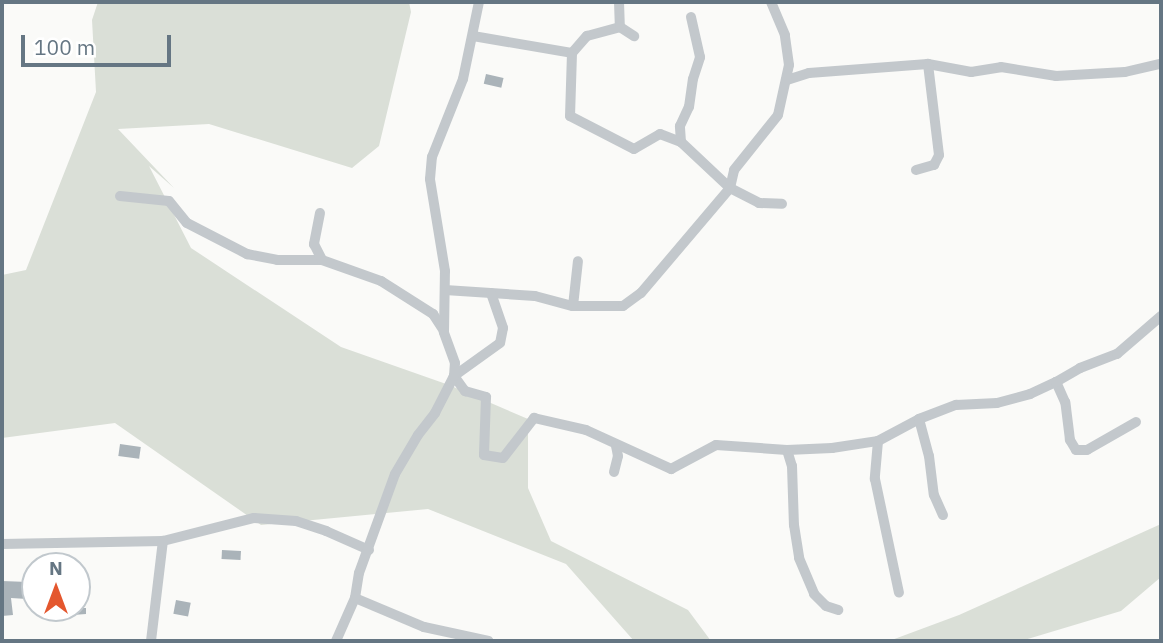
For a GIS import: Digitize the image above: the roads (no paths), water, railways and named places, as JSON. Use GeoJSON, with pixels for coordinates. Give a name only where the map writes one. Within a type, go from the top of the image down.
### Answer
{"type":"FeatureCollection","features":[{"type":"Feature","properties":{"kind":"street"},"geometry":{"type":"LineString","coordinates":[[444,332],[444,290],[430,179],[432,158],[463,79],[479,2]]}},
{"type":"Feature","properties":{"kind":"street"},"geometry":{"type":"LineString","coordinates":[[620,2],[620,27]]}},
{"type":"Feature","properties":{"kind":"street"},"geometry":{"type":"LineString","coordinates":[[444,290],[535,296],[573,306],[623,306],[640,293],[730,188],[734,170],[778,115],[787,80],[785,35],[771,2]]}},
{"type":"Feature","properties":{"kind":"street"},"geometry":{"type":"LineString","coordinates":[[681,142],[680,126],[689,107],[693,79],[700,57],[691,17]]}},
{"type":"Feature","properties":{"kind":"street"},"geometry":{"type":"LineString","coordinates":[[634,36],[620,27],[587,36],[572,53],[570,117],[634,149],[660,134],[681,142],[730,188],[759,203],[782,204]]}},
{"type":"Feature","properties":{"kind":"street"},"geometry":{"type":"LineString","coordinates":[[473,36],[572,53]]}},
{"type":"Feature","properties":{"kind":"street"},"geometry":{"type":"LineString","coordinates":[[787,80],[809,73],[928,64],[971,72],[1001,67],[1056,76],[1125,72],[1161,64]]}},
{"type":"Feature","properties":{"kind":"street"},"geometry":{"type":"LineString","coordinates":[[916,170],[934,165],[939,155],[928,64]]}},
{"type":"Feature","properties":{"kind":"street"},"geometry":{"type":"LineString","coordinates":[[120,196],[169,201],[187,223],[247,254],[276,260],[321,260],[381,281],[433,314],[444,332],[455,363],[454,376],[435,413],[418,435],[396,474],[380,509],[369,550],[359,573],[355,598],[336,641]]}},
{"type":"Feature","properties":{"kind":"street"},"geometry":{"type":"LineString","coordinates":[[320,213],[314,244],[321,260]]}},
{"type":"Feature","properties":{"kind":"street"},"geometry":{"type":"LineString","coordinates":[[573,306],[578,261]]}},
{"type":"Feature","properties":{"kind":"street"},"geometry":{"type":"LineString","coordinates":[[454,376],[500,343],[503,328],[491,293]]}},
{"type":"Feature","properties":{"kind":"street"},"geometry":{"type":"LineString","coordinates":[[454,376],[465,391],[486,397],[484,455],[503,458],[534,418],[586,430],[671,469],[716,445],[787,450],[832,448],[878,441],[919,419],[956,405],[997,403],[1030,394],[1080,368],[1117,354],[1161,316]]}},
{"type":"Feature","properties":{"kind":"street"},"geometry":{"type":"LineString","coordinates":[[1056,382],[1065,402],[1070,440],[1076,450],[1087,450],[1136,422]]}},
{"type":"Feature","properties":{"kind":"street"},"geometry":{"type":"LineString","coordinates":[[919,419],[929,456],[933,495],[943,515]]}},
{"type":"Feature","properties":{"kind":"street"},"geometry":{"type":"LineString","coordinates":[[878,441],[875,479],[899,593]]}},
{"type":"Feature","properties":{"kind":"street"},"geometry":{"type":"LineString","coordinates":[[614,472],[618,456],[616,446]]}},
{"type":"Feature","properties":{"kind":"street"},"geometry":{"type":"LineString","coordinates":[[787,450],[792,466],[794,525],[799,558],[814,594],[826,606],[838,610]]}},
{"type":"Feature","properties":{"kind":"street"},"geometry":{"type":"LineString","coordinates":[[2,544],[163,541],[254,518],[284,518],[326,531],[369,550]]}},
{"type":"Feature","properties":{"kind":"street"},"geometry":{"type":"LineString","coordinates":[[150,641],[163,541]]}},
{"type":"Feature","properties":{"kind":"street"},"geometry":{"type":"LineString","coordinates":[[355,598],[424,627],[489,641]]}}]}
